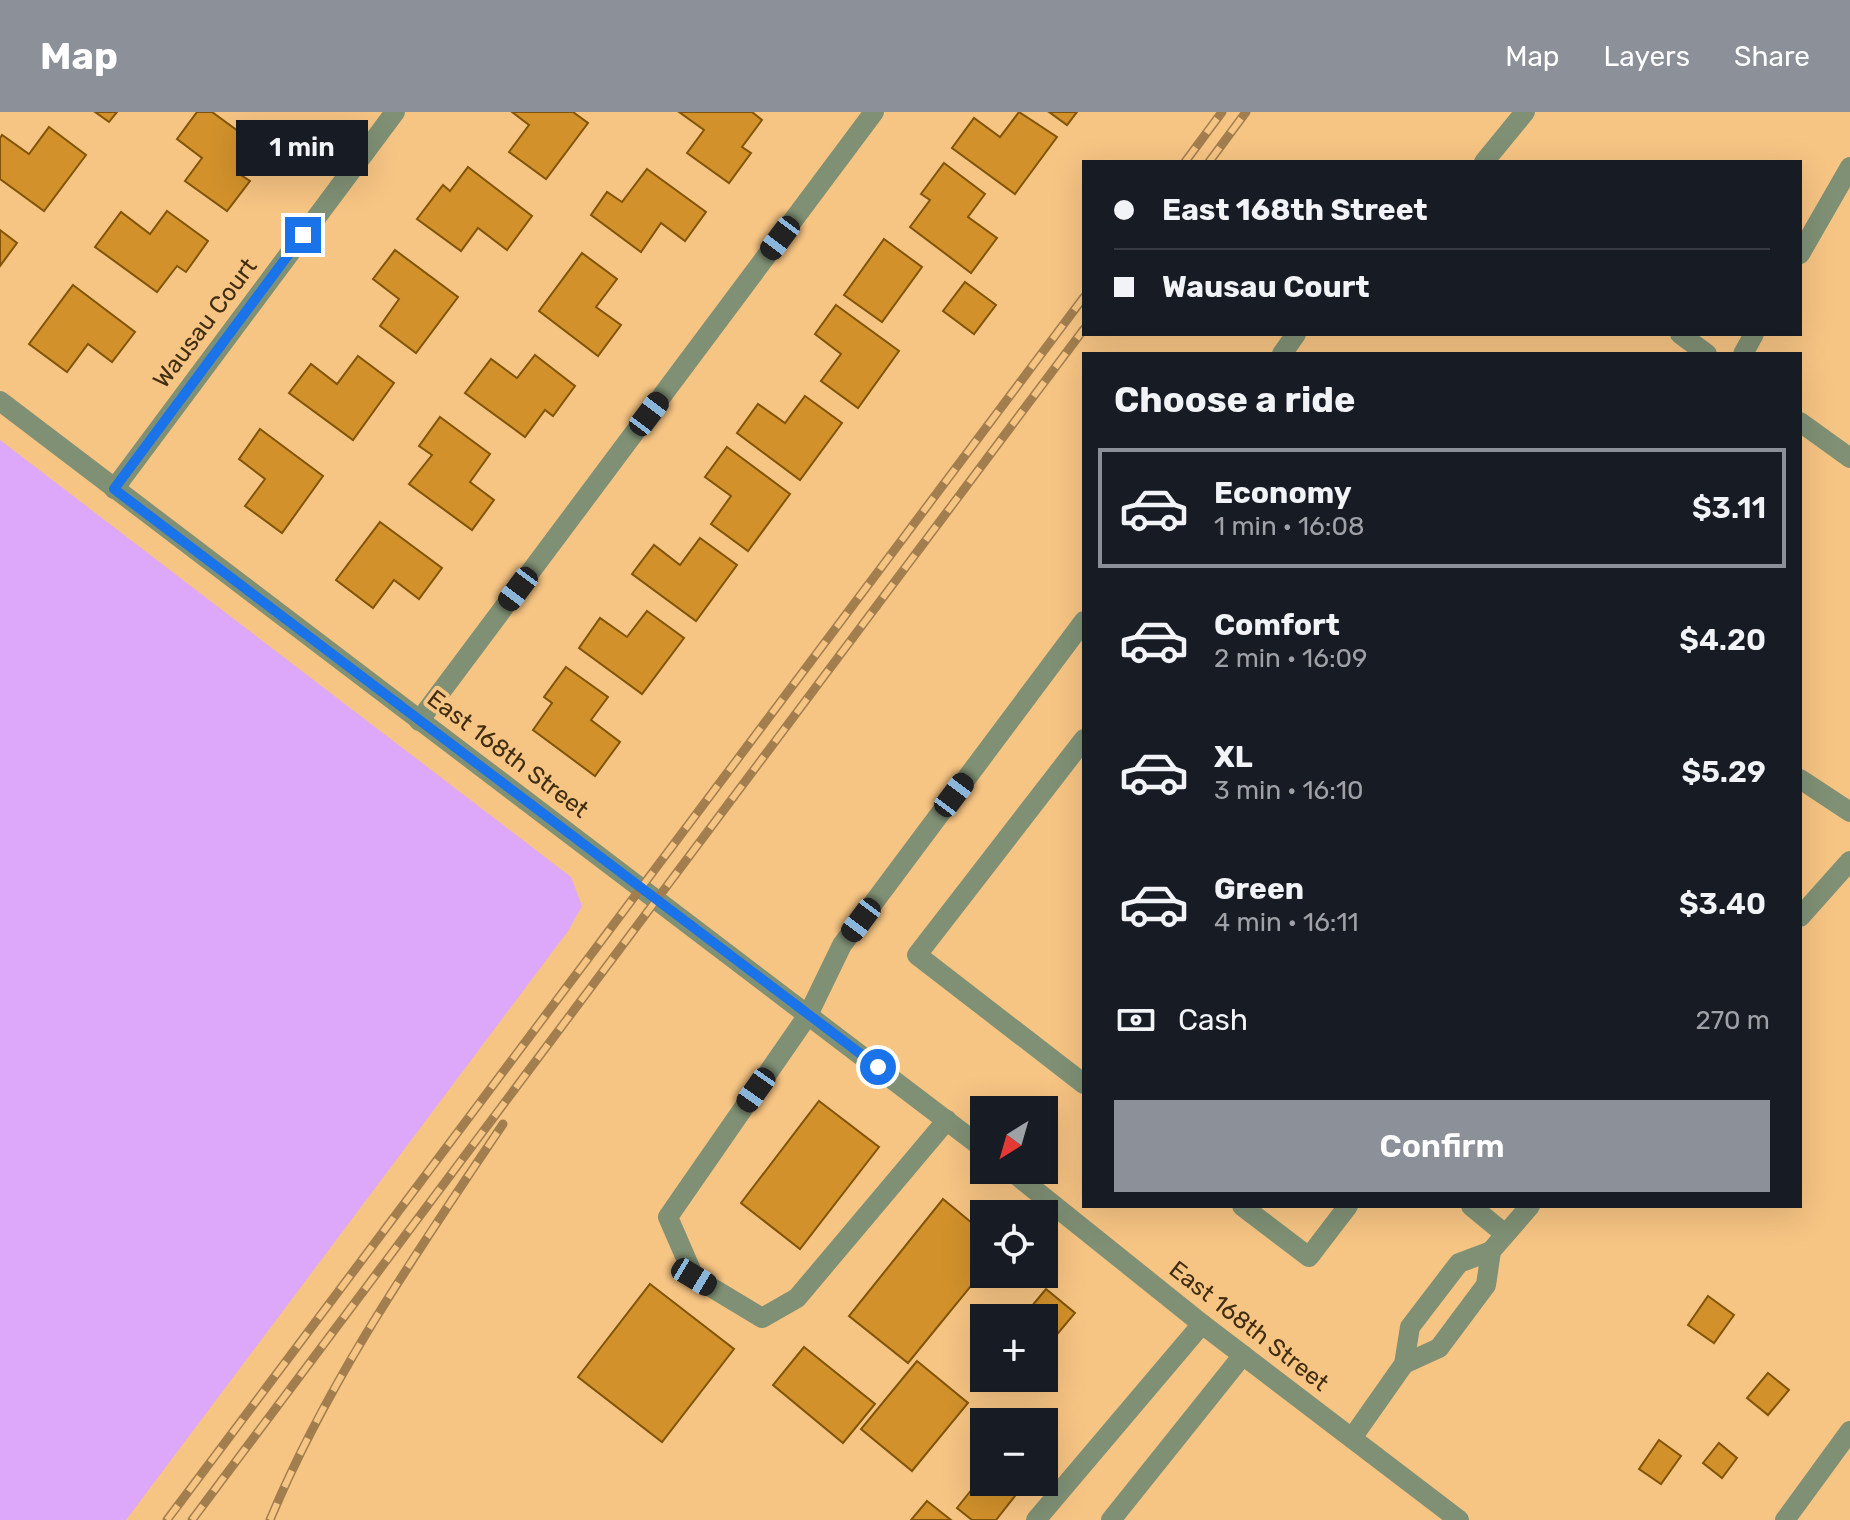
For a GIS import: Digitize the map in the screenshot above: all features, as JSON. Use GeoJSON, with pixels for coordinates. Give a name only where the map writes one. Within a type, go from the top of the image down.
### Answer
{"type":"FeatureCollection","features":[{"type":"Feature","properties":{"kind":"street","name":"Wausau Court"},"geometry":{"type":"LineString","coordinates":[[114,489],[395,112]]}},
{"type":"Feature","properties":{"kind":"street"},"geometry":{"type":"LineString","coordinates":[[419,721],[874,112]]}},
{"type":"Feature","properties":{"kind":"street"},"geometry":{"type":"LineString","coordinates":[[1486,160],[1525,112]]}},
{"type":"Feature","properties":{"kind":"street"},"geometry":{"type":"LineString","coordinates":[[1802,251],[1850,167]]}},
{"type":"Feature","properties":{"kind":"street"},"geometry":{"type":"LineString","coordinates":[[1683,336],[1704,352]]}},
{"type":"Feature","properties":{"kind":"street","name":"East 168th Street"},"geometry":{"type":"LineString","coordinates":[[0,401],[970,1138]]}},
{"type":"Feature","properties":{"kind":"street"},"geometry":{"type":"LineString","coordinates":[[1802,423],[1850,458]]}},
{"type":"Feature","properties":{"kind":"street"},"geometry":{"type":"LineString","coordinates":[[947,1120],[797,1298],[762,1318],[694,1277],[668,1217],[808,1015],[842,945],[1082,624]]}},
{"type":"Feature","properties":{"kind":"street"},"geometry":{"type":"LineString","coordinates":[[1082,742],[917,955],[1082,1082]]}},
{"type":"Feature","properties":{"kind":"street"},"geometry":{"type":"LineString","coordinates":[[1802,780],[1850,812]]}},
{"type":"Feature","properties":{"kind":"street"},"geometry":{"type":"LineString","coordinates":[[1802,915],[1850,861]]}},
{"type":"Feature","properties":{"kind":"street","name":"East 168th Street"},"geometry":{"type":"LineString","coordinates":[[1027,1184],[1202,1324],[1459,1520]]}},
{"type":"Feature","properties":{"kind":"street"},"geometry":{"type":"LineString","coordinates":[[1245,1208],[1309,1257],[1346,1208]]}},
{"type":"Feature","properties":{"kind":"street"},"geometry":{"type":"LineString","coordinates":[[1473,1208],[1505,1234]]}},
{"type":"Feature","properties":{"kind":"street"},"geometry":{"type":"LineString","coordinates":[[1352,1438],[1404,1364],[1410,1327],[1459,1263],[1491,1251],[1528,1208]]}},
{"type":"Feature","properties":{"kind":"street"},"geometry":{"type":"LineString","coordinates":[[1404,1364],[1439,1348],[1486,1285],[1491,1251]]}},
{"type":"Feature","properties":{"kind":"street"},"geometry":{"type":"LineString","coordinates":[[1036,1520],[1202,1324]]}},
{"type":"Feature","properties":{"kind":"street"},"geometry":{"type":"LineString","coordinates":[[1111,1520],[1243,1355]]}},
{"type":"Feature","properties":{"kind":"street"},"geometry":{"type":"LineString","coordinates":[[1785,1520],[1850,1431]]}},
{"type":"Feature","properties":{"kind":"shaded area"},"geometry":{"type":"Polygon","coordinates":[[[0,440],[571,877],[582,906],[568,931],[126,1520],[0,1520],[0,440]]]}},
{"type":"Feature","properties":{"kind":"building"},"geometry":{"type":"Polygon","coordinates":[[[95,112],[117,112],[109,122],[95,112]]]}},
{"type":"Feature","properties":{"kind":"building"},"geometry":{"type":"Polygon","coordinates":[[[197,112],[212,112],[261,148],[241,175],[250,181],[227,211],[185,181],[202,158],[177,139],[197,112]]]}},
{"type":"Feature","properties":{"kind":"building"},"geometry":{"type":"Polygon","coordinates":[[[512,112],[573,112],[588,123],[546,179],[509,152],[529,125],[512,112]]]}},
{"type":"Feature","properties":{"kind":"building"},"geometry":{"type":"Polygon","coordinates":[[[679,112],[752,112],[762,120],[742,147],[751,153],[729,183],[687,153],[704,130],[679,112]]]}},
{"type":"Feature","properties":{"kind":"building"},"geometry":{"type":"Polygon","coordinates":[[[1019,112],[1057,137],[1015,194],[952,148],[974,118],[1000,137],[1019,112]]]}},
{"type":"Feature","properties":{"kind":"building"},"geometry":{"type":"Polygon","coordinates":[[[1049,112],[1077,112],[1067,125],[1049,112]]]}},
{"type":"Feature","properties":{"kind":"building"},"geometry":{"type":"Polygon","coordinates":[[[49,127],[86,155],[44,211],[0,179],[0,138],[2,135],[29,154],[49,127]]]}},
{"type":"Feature","properties":{"kind":"building"},"geometry":{"type":"Polygon","coordinates":[[[944,163],[985,194],[968,217],[997,238],[971,273],[910,227],[930,200],[921,194],[944,163]]]}},
{"type":"Feature","properties":{"kind":"building"},"geometry":{"type":"Polygon","coordinates":[[[468,167],[532,216],[507,250],[478,228],[461,251],[417,219],[443,185],[450,191],[468,167]]]}},
{"type":"Feature","properties":{"kind":"building"},"geometry":{"type":"Polygon","coordinates":[[[647,169],[706,212],[685,241],[661,223],[641,252],[591,215],[607,192],[622,202],[647,169]]]}},
{"type":"Feature","properties":{"kind":"building"},"geometry":{"type":"Polygon","coordinates":[[[167,211],[208,241],[186,272],[177,266],[157,292],[95,247],[121,212],[150,234],[167,211]]]}},
{"type":"Feature","properties":{"kind":"building"},"geometry":{"type":"Polygon","coordinates":[[[0,230],[17,243],[0,266],[0,230]]]}},
{"type":"Feature","properties":{"kind":"building"},"geometry":{"type":"Polygon","coordinates":[[[884,239],[922,267],[882,322],[844,295],[884,239]]]}},
{"type":"Feature","properties":{"kind":"building"},"geometry":{"type":"Polygon","coordinates":[[[395,250],[458,297],[416,353],[380,326],[399,299],[373,279],[395,250]]]}},
{"type":"Feature","properties":{"kind":"building"},"geometry":{"type":"Polygon","coordinates":[[[582,253],[617,279],[596,307],[621,325],[598,356],[539,311],[582,253]]]}},
{"type":"Feature","properties":{"kind":"building"},"geometry":{"type":"Polygon","coordinates":[[[965,282],[996,305],[974,334],[943,311],[965,282]]]}},
{"type":"Feature","properties":{"kind":"building"},"geometry":{"type":"Polygon","coordinates":[[[73,285],[135,332],[112,362],[88,344],[67,372],[29,344],[73,285]]]}},
{"type":"Feature","properties":{"kind":"building"},"geometry":{"type":"Polygon","coordinates":[[[836,305],[899,351],[858,408],[821,381],[841,354],[815,334],[836,305]]]}},
{"type":"Feature","properties":{"kind":"building"},"geometry":{"type":"Polygon","coordinates":[[[535,355],[575,386],[553,416],[545,410],[525,437],[465,393],[491,359],[517,378],[535,355]]]}},
{"type":"Feature","properties":{"kind":"building"},"geometry":{"type":"Polygon","coordinates":[[[358,356],[394,383],[353,440],[289,393],[311,364],[337,384],[358,356]]]}},
{"type":"Feature","properties":{"kind":"building"},"geometry":{"type":"Polygon","coordinates":[[[805,396],[842,423],[800,480],[737,433],[758,404],[785,423],[805,396]]]}},
{"type":"Feature","properties":{"kind":"building"},"geometry":{"type":"Polygon","coordinates":[[[440,417],[490,454],[470,482],[494,500],[472,530],[409,484],[432,455],[419,446],[440,417]]]}},
{"type":"Feature","properties":{"kind":"building"},"geometry":{"type":"Polygon","coordinates":[[[260,429],[323,476],[282,533],[245,506],[265,479],[239,459],[260,429]]]}},
{"type":"Feature","properties":{"kind":"building"},"geometry":{"type":"Polygon","coordinates":[[[727,447],[790,494],[748,551],[711,524],[731,496],[705,477],[727,447]]]}},
{"type":"Feature","properties":{"kind":"building"},"geometry":{"type":"Polygon","coordinates":[[[380,522],[442,568],[419,599],[394,580],[373,608],[336,580],[380,522]]]}},
{"type":"Feature","properties":{"kind":"building"},"geometry":{"type":"Polygon","coordinates":[[[700,538],[737,565],[696,621],[632,574],[654,545],[680,565],[700,538]]]}},
{"type":"Feature","properties":{"kind":"building"},"geometry":{"type":"Polygon","coordinates":[[[647,611],[684,638],[642,694],[579,648],[600,618],[627,637],[647,611]]]}},
{"type":"Feature","properties":{"kind":"building"},"geometry":{"type":"Polygon","coordinates":[[[566,667],[608,697],[591,720],[620,742],[595,776],[533,730],[552,703],[544,697],[566,667]]]}},
{"type":"Feature","properties":{"kind":"building"},"geometry":{"type":"Polygon","coordinates":[[[819,1101],[879,1147],[800,1249],[741,1203],[819,1101]]]}},
{"type":"Feature","properties":{"kind":"building"},"geometry":{"type":"Polygon","coordinates":[[[943,1199],[970,1221],[970,1287],[908,1363],[849,1316],[943,1199]]]}},
{"type":"Feature","properties":{"kind":"building"},"geometry":{"type":"Polygon","coordinates":[[[650,1284],[734,1349],[662,1442],[578,1377],[650,1284]]]}},
{"type":"Feature","properties":{"kind":"building"},"geometry":{"type":"Polygon","coordinates":[[[1046,1289],[1075,1313],[1058,1333],[1058,1304],[1034,1304],[1046,1289]]]}},
{"type":"Feature","properties":{"kind":"building"},"geometry":{"type":"Polygon","coordinates":[[[1708,1296],[1734,1315],[1714,1343],[1688,1325],[1708,1296]]]}},
{"type":"Feature","properties":{"kind":"building"},"geometry":{"type":"Polygon","coordinates":[[[804,1347],[875,1404],[843,1443],[773,1385],[804,1347]]]}},
{"type":"Feature","properties":{"kind":"building"},"geometry":{"type":"Polygon","coordinates":[[[917,1361],[968,1403],[912,1471],[861,1429],[917,1361]]]}},
{"type":"Feature","properties":{"kind":"building"},"geometry":{"type":"Polygon","coordinates":[[[1768,1373],[1789,1390],[1768,1415],[1747,1398],[1768,1373]]]}},
{"type":"Feature","properties":{"kind":"building"},"geometry":{"type":"Polygon","coordinates":[[[1659,1440],[1681,1456],[1661,1484],[1639,1469],[1659,1440]]]}},
{"type":"Feature","properties":{"kind":"building"},"geometry":{"type":"Polygon","coordinates":[[[1719,1443],[1737,1458],[1722,1478],[1703,1463],[1719,1443]]]}},
{"type":"Feature","properties":{"kind":"building"},"geometry":{"type":"Polygon","coordinates":[[[970,1492],[970,1496],[1015,1496],[996,1520],[972,1520],[957,1508],[970,1492]]]}},
{"type":"Feature","properties":{"kind":"building"},"geometry":{"type":"Polygon","coordinates":[[[927,1501],[951,1520],[911,1520],[927,1501]]]}},
{"type":"Feature","properties":{"kind":"railway"},"geometry":{"type":"LineString","coordinates":[[1186,160],[1222,112]]}},
{"type":"Feature","properties":{"kind":"railway"},"geometry":{"type":"LineString","coordinates":[[1210,160],[1246,112]]}},
{"type":"Feature","properties":{"kind":"railway"},"geometry":{"type":"LineString","coordinates":[[167,1520],[1082,300]]}},
{"type":"Feature","properties":{"kind":"railway"},"geometry":{"type":"LineString","coordinates":[[192,1520],[1082,332]]}},
{"type":"Feature","properties":{"kind":"railway"},"geometry":{"type":"LineString","coordinates":[[270,1520],[293,1467],[347,1366],[407,1268],[503,1124]]}},
{"type":"Feature","properties":{"kind":"route"},"geometry":{"type":"LineString","coordinates":[[303,235],[114,489],[878,1067]]}}]}
